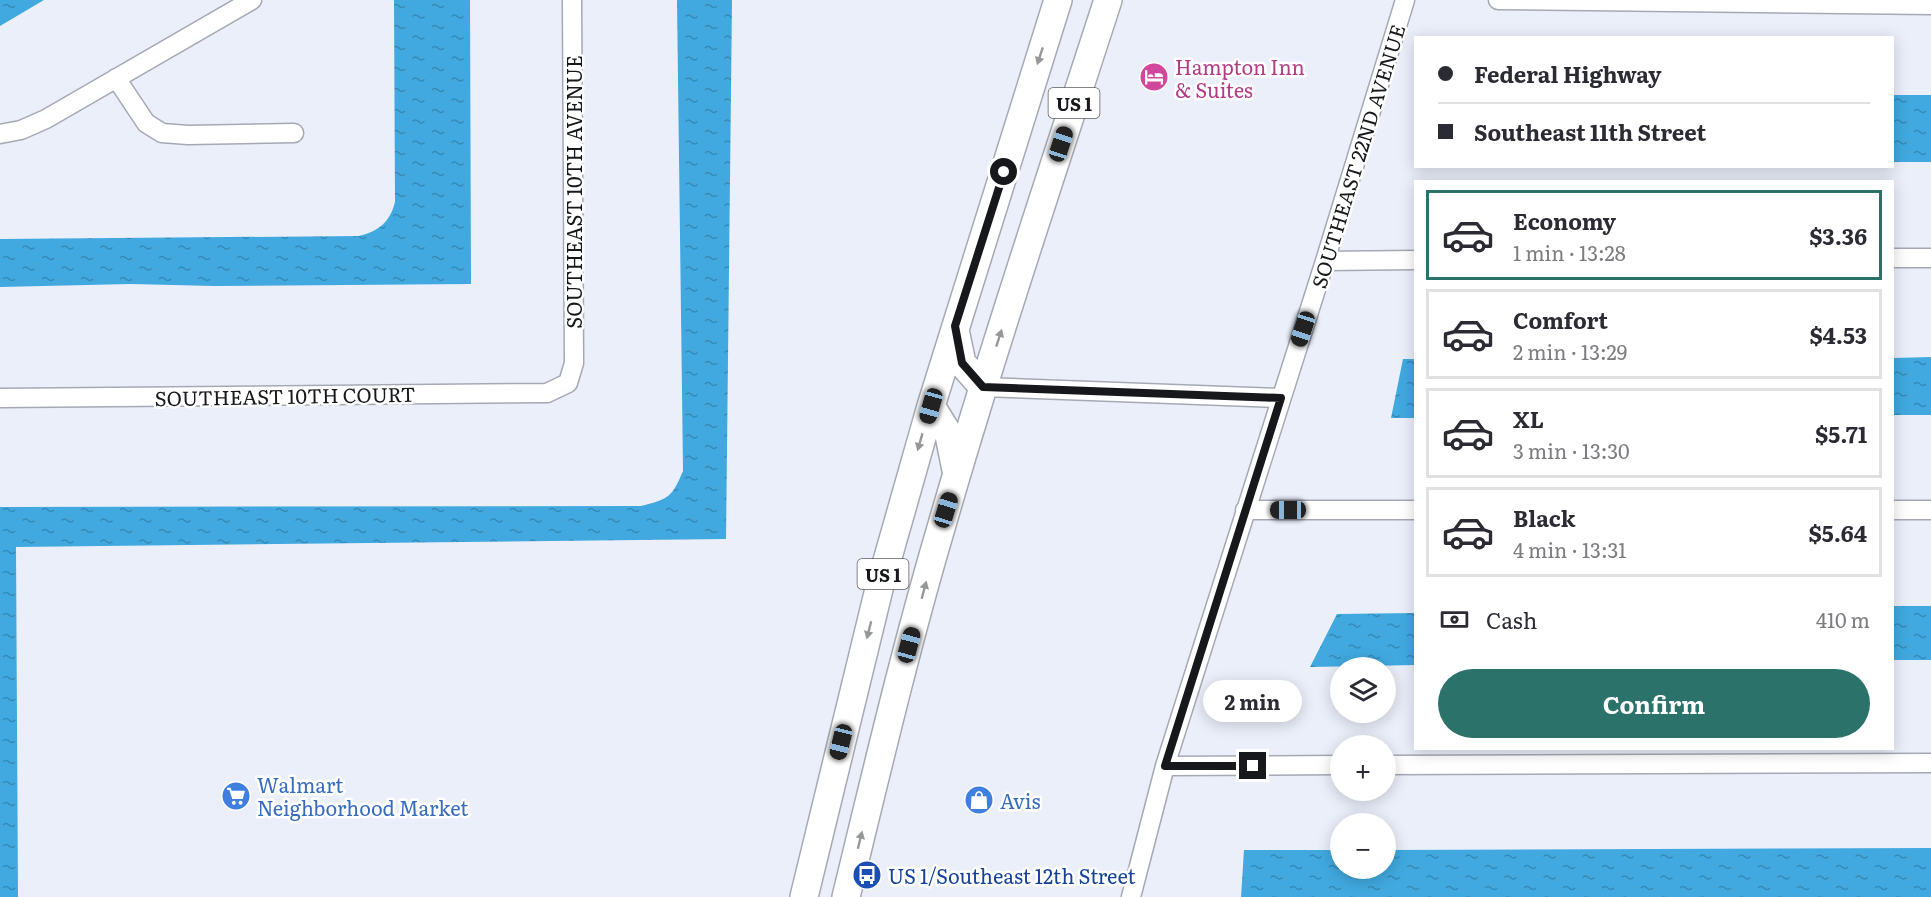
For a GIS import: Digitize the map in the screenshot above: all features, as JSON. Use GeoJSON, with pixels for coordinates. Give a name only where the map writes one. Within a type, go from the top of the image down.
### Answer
{"type":"FeatureCollection","features":[{"type":"Feature","properties":{"kind":"main road","name":"US 1"},"geometry":{"type":"LineString","coordinates":[[804,897],[879,589],[955,326],[1058,0]]}},
{"type":"Feature","properties":{"kind":"main road","name":"US 1"},"geometry":{"type":"LineString","coordinates":[[846,897],[903,667],[957,474],[1108,0]]}},
{"type":"Feature","properties":{"kind":"main road"},"geometry":{"type":"LineString","coordinates":[[955,326],[962,363],[983,387]]}},
{"type":"Feature","properties":{"kind":"main road"},"geometry":{"type":"LineString","coordinates":[[931,406],[949,435],[957,474]]}},
{"type":"Feature","properties":{"kind":"street"},"geometry":{"type":"LineString","coordinates":[[0,134],[21,130],[46,119],[252,0]]}},
{"type":"Feature","properties":{"kind":"street","name":"SOUTHEAST 10TH AVENUE"},"geometry":{"type":"LineString","coordinates":[[568,383],[574,363],[572,0]]}},
{"type":"Feature","properties":{"kind":"street","name":"SOUTHEAST 22ND AVENUE"},"geometry":{"type":"LineString","coordinates":[[1131,897],[1165,766],[1405,0]]}},
{"type":"Feature","properties":{"kind":"street"},"geometry":{"type":"LineString","coordinates":[[1498,0],[1931,5]]}},
{"type":"Feature","properties":{"kind":"street"},"geometry":{"type":"LineString","coordinates":[[116,78],[146,123],[162,133],[188,135],[294,133]]}},
{"type":"Feature","properties":{"kind":"street"},"geometry":{"type":"LineString","coordinates":[[1894,258],[1931,258]]}},
{"type":"Feature","properties":{"kind":"street"},"geometry":{"type":"LineString","coordinates":[[1325,261],[1414,260]]}},
{"type":"Feature","properties":{"kind":"street","name":"SOUTHEAST 10TH COURT"},"geometry":{"type":"LineString","coordinates":[[0,398],[547,393],[568,383]]}},
{"type":"Feature","properties":{"kind":"street"},"geometry":{"type":"LineString","coordinates":[[983,387],[1281,398]]}},
{"type":"Feature","properties":{"kind":"street"},"geometry":{"type":"LineString","coordinates":[[1245,510],[1414,510]]}},
{"type":"Feature","properties":{"kind":"street"},"geometry":{"type":"LineString","coordinates":[[1894,510],[1931,510]]}},
{"type":"Feature","properties":{"kind":"street"},"geometry":{"type":"LineString","coordinates":[[1396,765],[1931,763]]}},
{"type":"Feature","properties":{"kind":"street"},"geometry":{"type":"LineString","coordinates":[[1165,766],[1330,765]]}},
{"type":"Feature","properties":{"kind":"water"},"geometry":{"type":"Polygon","coordinates":[[[0,0],[44,0],[0,26],[0,0]]]}},
{"type":"Feature","properties":{"kind":"water"},"geometry":{"type":"Polygon","coordinates":[[[394,0],[470,0],[471,284],[215,286],[130,284],[0,287],[0,239],[359,236],[383,225],[395,202],[394,0]]]}},
{"type":"Feature","properties":{"kind":"water"},"geometry":{"type":"Polygon","coordinates":[[[677,0],[732,0],[726,539],[16,547],[18,897],[0,897],[0,507],[641,506],[664,499],[672,492],[683,471],[677,0]]]}},
{"type":"Feature","properties":{"kind":"water"},"geometry":{"type":"Polygon","coordinates":[[[1894,95],[1931,95],[1931,162],[1894,162],[1894,95]]]}},
{"type":"Feature","properties":{"kind":"water"},"geometry":{"type":"Polygon","coordinates":[[[1931,357],[1931,415],[1894,415],[1894,358],[1931,357]]]}},
{"type":"Feature","properties":{"kind":"water"},"geometry":{"type":"Polygon","coordinates":[[[1403,359],[1414,359],[1414,418],[1391,418],[1403,359]]]}},
{"type":"Feature","properties":{"kind":"water"},"geometry":{"type":"Polygon","coordinates":[[[1894,606],[1931,606],[1931,660],[1894,660],[1894,606]]]}},
{"type":"Feature","properties":{"kind":"water"},"geometry":{"type":"Polygon","coordinates":[[[1414,613],[1414,665],[1396,665],[1396,657],[1330,657],[1330,667],[1310,667],[1337,614],[1414,613]]]}},
{"type":"Feature","properties":{"kind":"water"},"geometry":{"type":"Polygon","coordinates":[[[1931,848],[1931,897],[1241,897],[1244,850],[1330,850],[1330,879],[1396,879],[1396,850],[1931,848]]]}},
{"type":"Feature","properties":{"kind":"place","name":"Hampton Inn & Suites"},"geometry":{"type":"Point","coordinates":[1154,77]}},
{"type":"Feature","properties":{"kind":"place","name":"Walmart Neighborhood Market"},"geometry":{"type":"Point","coordinates":[236,796]}},
{"type":"Feature","properties":{"kind":"place","name":"Avis"},"geometry":{"type":"Point","coordinates":[979,800]}},
{"type":"Feature","properties":{"kind":"place","name":"US 1/Southeast 12th Street"},"geometry":{"type":"Point","coordinates":[867,875]}},
{"type":"Feature","properties":{"kind":"route"},"geometry":{"type":"LineString","coordinates":[[1004,172],[955,326],[962,363],[983,387],[1281,398],[1165,766],[1253,766]]}}]}
